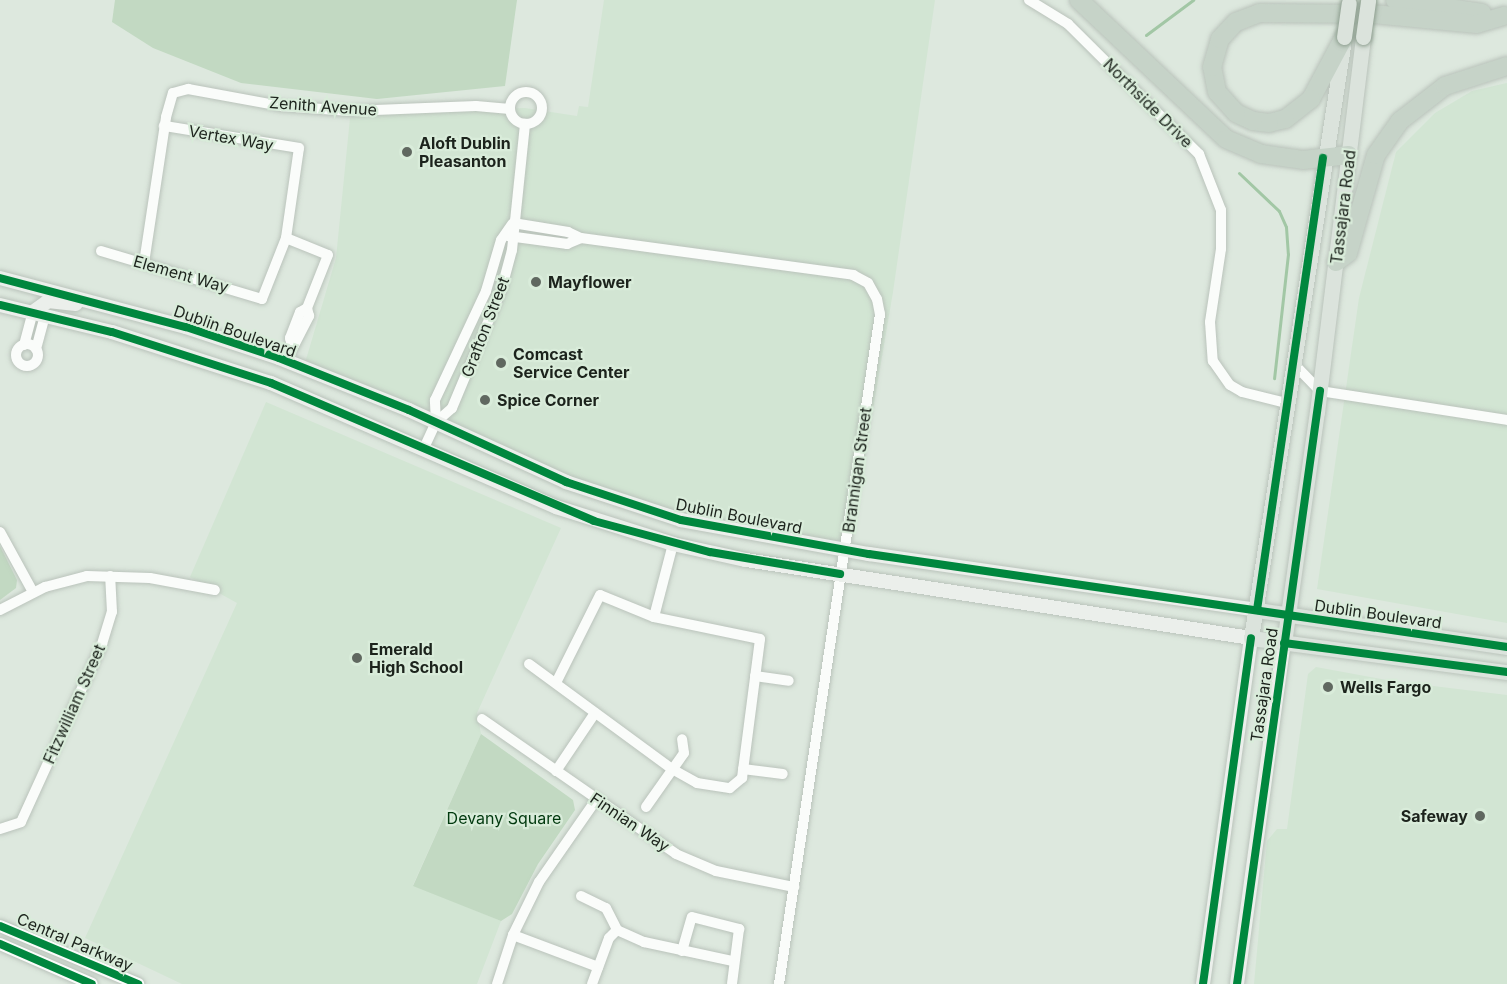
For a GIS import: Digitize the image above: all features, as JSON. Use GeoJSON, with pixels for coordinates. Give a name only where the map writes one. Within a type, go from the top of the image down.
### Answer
{"type":"FeatureCollection","features":[{"type":"Feature","properties":{"kind":"highway"},"geometry":{"type":"LineString","coordinates":[[1079,0],[1226,139],[1261,153],[1303,160],[1349,155]]}},
{"type":"Feature","properties":{"kind":"highway"},"geometry":{"type":"LineString","coordinates":[[1395,0],[1506,17]]}},
{"type":"Feature","properties":{"kind":"highway"},"geometry":{"type":"LineString","coordinates":[[1344,37],[1311,99],[1285,119],[1269,123],[1252,121],[1236,113],[1217,92],[1212,67],[1220,39],[1236,22],[1259,13],[1373,14],[1477,24],[1506,17]]}},
{"type":"Feature","properties":{"kind":"highway"},"geometry":{"type":"LineString","coordinates":[[1336,262],[1348,253],[1376,155],[1400,121],[1445,86],[1467,76],[1507,66]]}},
{"type":"Feature","properties":{"kind":"main road","name":"Tassajara Road"},"geometry":{"type":"LineString","coordinates":[[1203,984],[1286,403],[1323,158],[1350,0]]}},
{"type":"Feature","properties":{"kind":"main road","name":"Tassajara Road"},"geometry":{"type":"LineString","coordinates":[[1237,984],[1320,391],[1368,0]]}},
{"type":"Feature","properties":{"kind":"main road","name":"Dublin Boulevard"},"geometry":{"type":"LineString","coordinates":[[0,278],[154,318],[286,361],[436,422],[566,482],[643,509],[718,528],[845,549],[1507,647]]}},
{"type":"Feature","properties":{"kind":"main road"},"geometry":{"type":"LineString","coordinates":[[39,313],[43,302],[57,300],[154,318]]}},
{"type":"Feature","properties":{"kind":"main road"},"geometry":{"type":"LineString","coordinates":[[0,305],[39,313],[230,369],[424,448],[556,507],[673,544],[840,574],[1284,644],[1507,672]]}},
{"type":"Feature","properties":{"kind":"street","name":"Northside Drive"},"geometry":{"type":"LineString","coordinates":[[1029,0],[1068,24],[1199,154],[1221,210],[1221,249],[1210,322],[1213,360],[1225,380],[1242,392],[1286,403]]}},
{"type":"Feature","properties":{"kind":"street","name":"Zenith Avenue"},"geometry":{"type":"LineString","coordinates":[[164,126],[173,93],[188,88],[281,106],[347,111],[476,106],[510,109]]}},
{"type":"Feature","properties":{"kind":"street"},"geometry":{"type":"LineString","coordinates":[[527,93],[536,96],[540,115],[525,124],[514,119],[510,109],[516,95],[527,93]]}},
{"type":"Feature","properties":{"kind":"street","name":"Grafton Street"},"geometry":{"type":"LineString","coordinates":[[436,422],[435,400],[486,291],[513,223],[525,124]]}},
{"type":"Feature","properties":{"kind":"street"},"geometry":{"type":"LineString","coordinates":[[144,263],[164,126]]}},
{"type":"Feature","properties":{"kind":"street","name":"Vertex Way"},"geometry":{"type":"LineString","coordinates":[[164,126],[299,148],[286,238]]}},
{"type":"Feature","properties":{"kind":"street","name":"Brannigan Street"},"geometry":{"type":"LineString","coordinates":[[513,223],[568,232],[580,238],[853,275],[868,283],[880,314],[779,984]]}},
{"type":"Feature","properties":{"kind":"street","name":"Grafton Street"},"geometry":{"type":"LineString","coordinates":[[424,448],[436,422],[452,408],[487,331],[512,250],[509,236]]}},
{"type":"Feature","properties":{"kind":"street","name":"Brannigan Street"},"geometry":{"type":"LineString","coordinates":[[509,236],[567,244],[580,238]]}},
{"type":"Feature","properties":{"kind":"street"},"geometry":{"type":"LineString","coordinates":[[286,238],[328,255],[307,308],[309,316],[299,342],[292,347],[286,361]]}},
{"type":"Feature","properties":{"kind":"street","name":"Element Way"},"geometry":{"type":"LineString","coordinates":[[100,251],[262,299],[286,238]]}},
{"type":"Feature","properties":{"kind":"street"},"geometry":{"type":"LineString","coordinates":[[39,313],[36,362],[24,365],[16,355],[24,345],[39,313]]}},
{"type":"Feature","properties":{"kind":"street"},"geometry":{"type":"LineString","coordinates":[[24,345],[36,349]]}},
{"type":"Feature","properties":{"kind":"street"},"geometry":{"type":"LineString","coordinates":[[1293,363],[1320,391],[1507,420]]}},
{"type":"Feature","properties":{"kind":"street"},"geometry":{"type":"LineString","coordinates":[[0,532],[33,592]]}},
{"type":"Feature","properties":{"kind":"street"},"geometry":{"type":"LineString","coordinates":[[654,617],[673,544]]}},
{"type":"Feature","properties":{"kind":"street"},"geometry":{"type":"LineString","coordinates":[[0,610],[33,592],[87,576],[150,578],[215,590]]}},
{"type":"Feature","properties":{"kind":"street","name":"Fitzwilliam Street"},"geometry":{"type":"LineString","coordinates":[[0,829],[16,826],[108,627],[112,603],[110,576]]}},
{"type":"Feature","properties":{"kind":"street"},"geometry":{"type":"LineString","coordinates":[[529,664],[672,769],[697,783],[730,788],[742,778],[760,639],[654,617],[600,595],[556,683]]}},
{"type":"Feature","properties":{"kind":"street"},"geometry":{"type":"LineString","coordinates":[[755,676],[789,681]]}},
{"type":"Feature","properties":{"kind":"street"},"geometry":{"type":"LineString","coordinates":[[556,771],[595,713]]}},
{"type":"Feature","properties":{"kind":"street","name":"Finnian Way"},"geometry":{"type":"LineString","coordinates":[[482,719],[596,800],[683,857],[716,872],[794,888]]}},
{"type":"Feature","properties":{"kind":"street"},"geometry":{"type":"LineString","coordinates":[[646,807],[684,753],[682,739]]}},
{"type":"Feature","properties":{"kind":"street"},"geometry":{"type":"LineString","coordinates":[[743,769],[783,774]]}},
{"type":"Feature","properties":{"kind":"street"},"geometry":{"type":"LineString","coordinates":[[497,984],[513,935],[540,881],[596,800]]}},
{"type":"Feature","properties":{"kind":"street"},"geometry":{"type":"LineString","coordinates":[[581,897],[606,908],[617,930],[644,942],[732,961]]}},
{"type":"Feature","properties":{"kind":"street"},"geometry":{"type":"LineString","coordinates":[[682,951],[692,917],[739,929],[732,961],[732,984]]}},
{"type":"Feature","properties":{"kind":"street","name":"Central Parkway"},"geometry":{"type":"LineString","coordinates":[[0,926],[138,984]]}},
{"type":"Feature","properties":{"kind":"street"},"geometry":{"type":"LineString","coordinates":[[592,984],[609,938],[617,930]]}},
{"type":"Feature","properties":{"kind":"street"},"geometry":{"type":"LineString","coordinates":[[513,935],[598,968]]}},
{"type":"Feature","properties":{"kind":"street","name":"Central Parkway"},"geometry":{"type":"LineString","coordinates":[[0,945],[92,984]]}},
{"type":"Feature","properties":{"kind":"shaded area"},"geometry":{"type":"Polygon","coordinates":[[[604,0],[935,0],[893,292],[850,545],[703,521],[609,495],[305,363],[336,258],[350,118],[361,113],[525,108],[577,116],[579,106],[588,107],[604,0]]]}},
{"type":"Feature","properties":{"kind":"shaded area"},"geometry":{"type":"Polygon","coordinates":[[[1507,83],[1507,623],[1317,589],[1359,298],[1396,152],[1435,113],[1472,91],[1507,83]]]}},
{"type":"Feature","properties":{"kind":"shaded area","name":"Emerald High School"},"geometry":{"type":"Polygon","coordinates":[[[266,402],[561,528],[477,713],[481,734],[413,885],[501,921],[477,984],[182,984],[85,938],[237,603],[190,577],[266,402]]]}},
{"type":"Feature","properties":{"kind":"shaded area"},"geometry":{"type":"Polygon","coordinates":[[[1316,667],[1392,681],[1507,695],[1507,984],[1254,984],[1267,841],[1277,829],[1287,829],[1308,674],[1316,667]]]}},
{"type":"Feature","properties":{"kind":"green space"},"geometry":{"type":"Polygon","coordinates":[[[115,0],[517,0],[505,86],[377,99],[241,83],[153,48],[112,22],[115,0]]]}},
{"type":"Feature","properties":{"kind":"green space"},"geometry":{"type":"Polygon","coordinates":[[[0,546],[17,580],[16,588],[0,600],[0,546]]]}},
{"type":"Feature","properties":{"kind":"green space","name":"Devany Square"},"geometry":{"type":"Polygon","coordinates":[[[481,734],[573,800],[575,810],[538,864],[512,914],[501,921],[413,886],[481,734]]]}},
{"type":"Feature","properties":{"kind":"waterway"},"geometry":{"type":"LineString","coordinates":[[1146,35],[1193,0]]}},
{"type":"Feature","properties":{"kind":"waterway"},"geometry":{"type":"LineString","coordinates":[[1239,173],[1279,211],[1286,227],[1288,254],[1274,378]]}},
{"type":"Feature","properties":{"kind":"cycle path"},"geometry":{"type":"LineString","coordinates":[[1257,610],[1323,158]]}},
{"type":"Feature","properties":{"kind":"cycle path"},"geometry":{"type":"LineString","coordinates":[[0,278],[186,327],[279,358],[409,410],[566,482],[681,520],[869,554],[1507,647]]}},
{"type":"Feature","properties":{"kind":"cycle path"},"geometry":{"type":"LineString","coordinates":[[0,305],[112,332],[271,383],[594,521],[710,552],[840,574]]}},
{"type":"Feature","properties":{"kind":"cycle path"},"geometry":{"type":"LineString","coordinates":[[1237,984],[1320,391]]}},
{"type":"Feature","properties":{"kind":"cycle path"},"geometry":{"type":"LineString","coordinates":[[1203,984],[1251,638]]}},
{"type":"Feature","properties":{"kind":"cycle path"},"geometry":{"type":"LineString","coordinates":[[1284,643],[1507,672]]}},
{"type":"Feature","properties":{"kind":"cycle path"},"geometry":{"type":"LineString","coordinates":[[0,926],[138,984]]}},
{"type":"Feature","properties":{"kind":"cycle path"},"geometry":{"type":"LineString","coordinates":[[0,944],[92,984]]}},
{"type":"Feature","properties":{"kind":"place","name":"Aloft Dublin Pleasanton"},"geometry":{"type":"Point","coordinates":[407,152]}},
{"type":"Feature","properties":{"kind":"place","name":"Mayflower"},"geometry":{"type":"Point","coordinates":[536,282]}},
{"type":"Feature","properties":{"kind":"place","name":"Comcast Service Center"},"geometry":{"type":"Point","coordinates":[501,363]}},
{"type":"Feature","properties":{"kind":"place","name":"Spice Corner"},"geometry":{"type":"Point","coordinates":[485,400]}},
{"type":"Feature","properties":{"kind":"place","name":"Emerald High School"},"geometry":{"type":"Point","coordinates":[357,658]}},
{"type":"Feature","properties":{"kind":"place","name":"Wells Fargo"},"geometry":{"type":"Point","coordinates":[1328,687]}},
{"type":"Feature","properties":{"kind":"place","name":"Safeway"},"geometry":{"type":"Point","coordinates":[1480,816]}}]}
